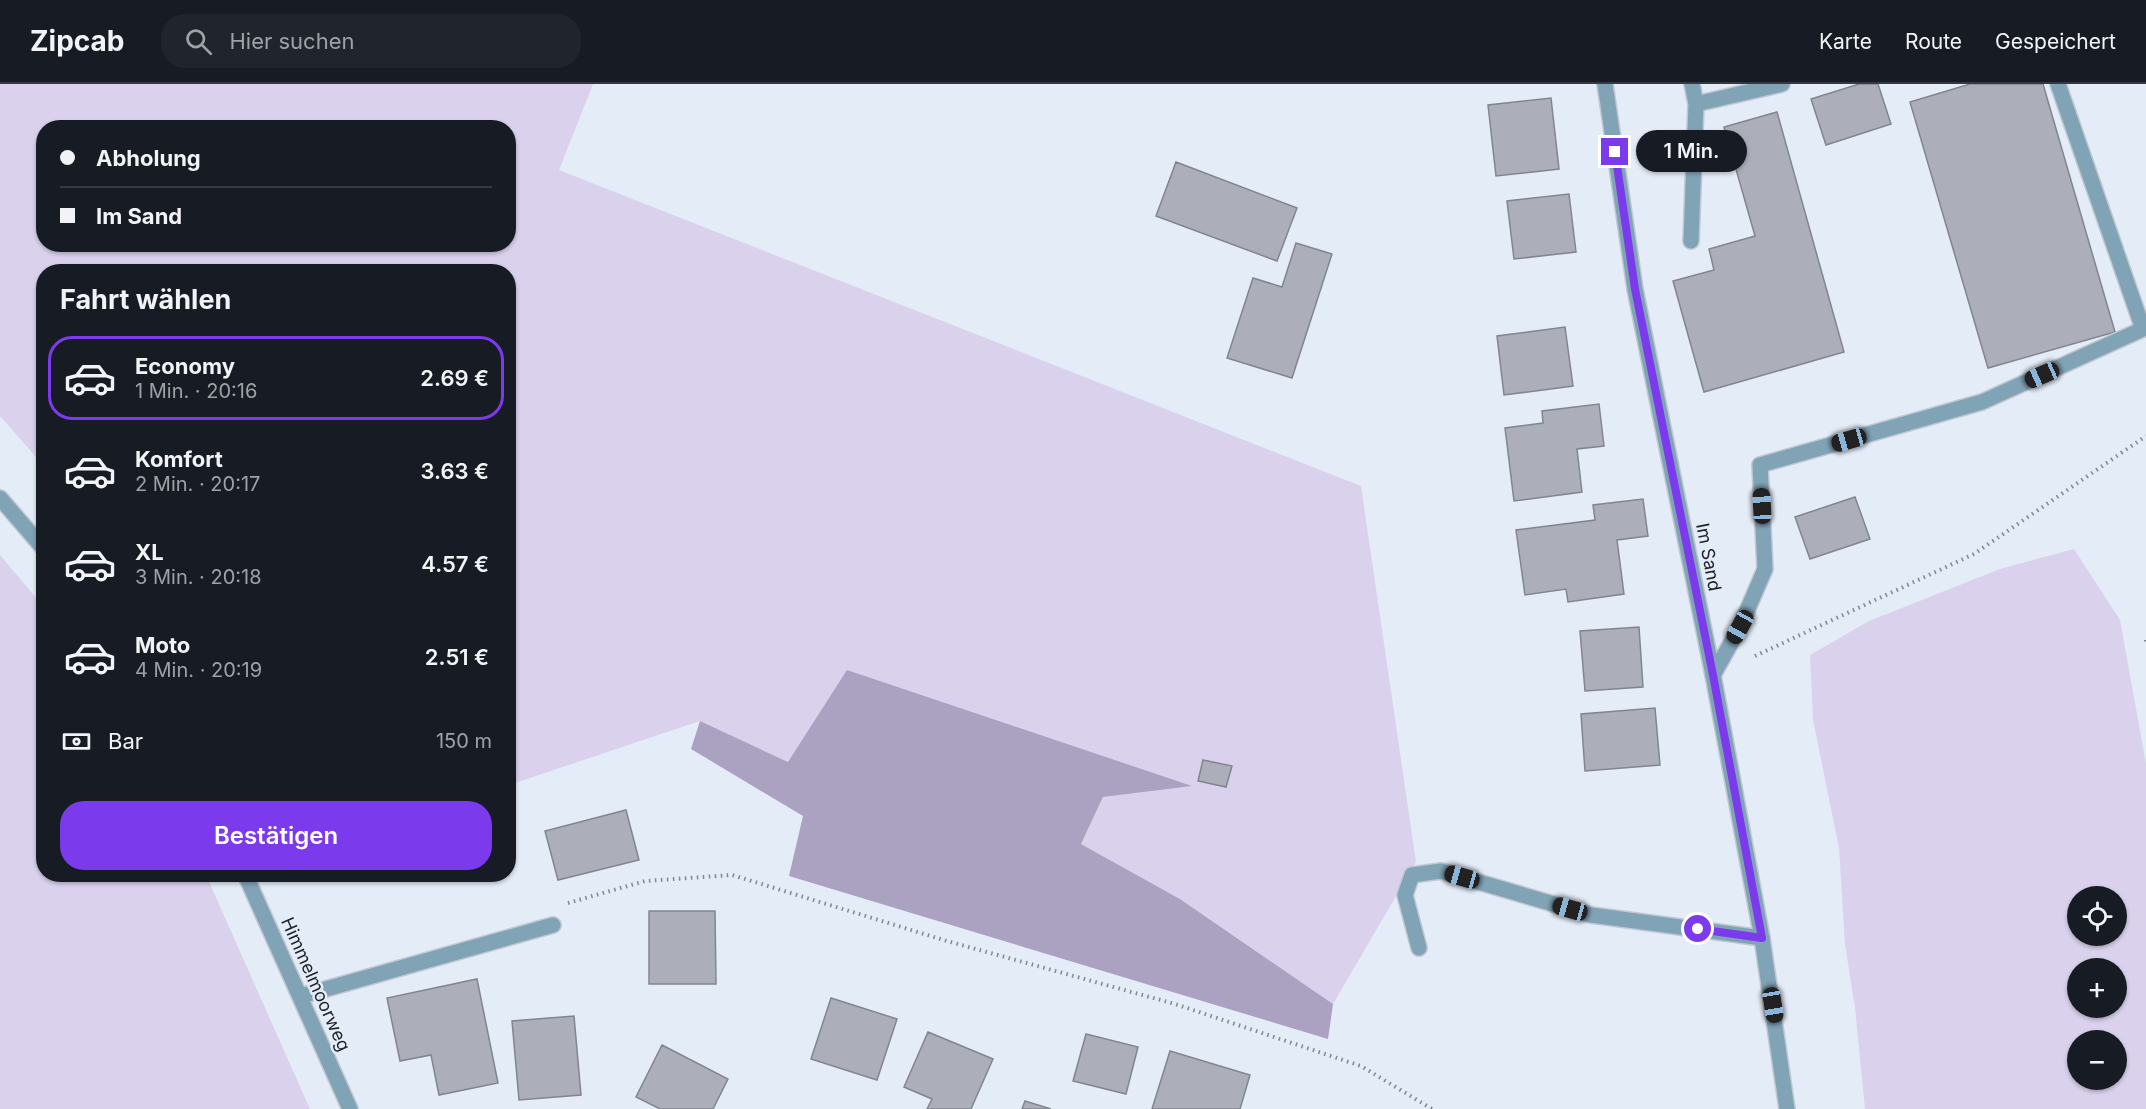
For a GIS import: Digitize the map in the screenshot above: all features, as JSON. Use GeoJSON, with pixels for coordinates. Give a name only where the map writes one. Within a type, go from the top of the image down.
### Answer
{"type":"FeatureCollection","features":[{"type":"Feature","properties":{"kind":"street","name":"Im Sand"},"geometry":{"type":"LineString","coordinates":[[1605,84],[1635,289],[1713,675],[1762,938],[1787,1109]]}},
{"type":"Feature","properties":{"kind":"street"},"geometry":{"type":"LineString","coordinates":[[1691,241],[1696,104],[1692,84]]}},
{"type":"Feature","properties":{"kind":"street"},"geometry":{"type":"LineString","coordinates":[[1696,104],[1782,84]]}},
{"type":"Feature","properties":{"kind":"street"},"geometry":{"type":"LineString","coordinates":[[1713,675],[1740,627],[1765,568],[1760,465],[1982,402],[2143,329],[2058,84]]}},
{"type":"Feature","properties":{"kind":"street"},"geometry":{"type":"LineString","coordinates":[[0,498],[36,540]]}},
{"type":"Feature","properties":{"kind":"street"},"geometry":{"type":"LineString","coordinates":[[1419,948],[1405,895],[1412,875],[1441,871],[1591,915],[1762,938]]}},
{"type":"Feature","properties":{"kind":"street","name":"Himmelmoorweg"},"geometry":{"type":"LineString","coordinates":[[249,882],[351,1109]]}},
{"type":"Feature","properties":{"kind":"street"},"geometry":{"type":"LineString","coordinates":[[301,996],[553,925]]}},
{"type":"Feature","properties":{"kind":"path"},"geometry":{"type":"LineString","coordinates":[[1713,675],[1974,554],[2146,436]]}},
{"type":"Feature","properties":{"kind":"path"},"geometry":{"type":"LineString","coordinates":[[553,925],[564,904],[645,881],[732,875],[947,941],[1175,1004],[1360,1066],[1432,1109]]}},
{"type":"Feature","properties":{"kind":"shaded area"},"geometry":{"type":"Polygon","coordinates":[[[0,84],[593,84],[559,170],[1361,486],[1416,862],[1333,1004],[1180,899],[1081,844],[1103,797],[1190,786],[788,762],[700,721],[516,783],[516,264],[36,264],[36,457],[0,416],[0,84]]]}},
{"type":"Feature","properties":{"kind":"shaded area"},"geometry":{"type":"Polygon","coordinates":[[[2074,549],[2120,620],[2146,764],[2146,1109],[1865,1109],[1855,1008],[1845,944],[1839,848],[1813,720],[1810,655],[1869,621],[2000,569],[2074,549]]]}},
{"type":"Feature","properties":{"kind":"shaded area"},"geometry":{"type":"Polygon","coordinates":[[[0,555],[36,598],[36,882],[209,882],[310,1109],[0,1109],[0,555]]]}},
{"type":"Feature","properties":{"kind":"shaded area"},"geometry":{"type":"Polygon","coordinates":[[[847,670],[1192,786],[1103,797],[1081,844],[1180,899],[1333,1004],[1328,1039],[789,876],[803,816],[691,749],[700,721],[788,762],[847,670]]]}},
{"type":"Feature","properties":{"kind":"building"},"geometry":{"type":"Polygon","coordinates":[[[1859,84],[1878,84],[1891,124],[1826,145],[1811,99],[1859,84]]]}},
{"type":"Feature","properties":{"kind":"building"},"geometry":{"type":"Polygon","coordinates":[[[1970,84],[2043,84],[2115,332],[1988,368],[1910,102],[1970,84]]]}},
{"type":"Feature","properties":{"kind":"building"},"geometry":{"type":"Polygon","coordinates":[[[1551,98],[1559,169],[1496,176],[1488,105],[1551,98]]]}},
{"type":"Feature","properties":{"kind":"building"},"geometry":{"type":"Polygon","coordinates":[[[1777,112],[1844,352],[1704,392],[1673,281],[1714,270],[1709,249],[1755,236],[1724,127],[1777,112]]]}},
{"type":"Feature","properties":{"kind":"building"},"geometry":{"type":"Polygon","coordinates":[[[1176,162],[1297,208],[1277,261],[1156,216],[1176,162]]]}},
{"type":"Feature","properties":{"kind":"building"},"geometry":{"type":"Polygon","coordinates":[[[1569,194],[1576,252],[1514,259],[1507,201],[1569,194]]]}},
{"type":"Feature","properties":{"kind":"building"},"geometry":{"type":"Polygon","coordinates":[[[1296,243],[1332,254],[1292,378],[1227,358],[1253,278],[1282,287],[1296,243]]]}},
{"type":"Feature","properties":{"kind":"building"},"geometry":{"type":"Polygon","coordinates":[[[1565,327],[1573,386],[1504,395],[1497,336],[1565,327]]]}},
{"type":"Feature","properties":{"kind":"building"},"geometry":{"type":"Polygon","coordinates":[[[1599,404],[1604,446],[1577,449],[1582,492],[1514,501],[1505,428],[1543,423],[1542,411],[1599,404]]]}},
{"type":"Feature","properties":{"kind":"building"},"geometry":{"type":"Polygon","coordinates":[[[1855,497],[1870,539],[1810,559],[1795,517],[1855,497]]]}},
{"type":"Feature","properties":{"kind":"building"},"geometry":{"type":"Polygon","coordinates":[[[1643,499],[1648,536],[1617,540],[1624,594],[1568,602],[1566,589],[1525,595],[1516,530],[1595,520],[1593,505],[1643,499]]]}},
{"type":"Feature","properties":{"kind":"building"},"geometry":{"type":"Polygon","coordinates":[[[1639,627],[1643,687],[1585,691],[1580,631],[1639,627]]]}},
{"type":"Feature","properties":{"kind":"building"},"geometry":{"type":"Polygon","coordinates":[[[1655,708],[1660,765],[1585,771],[1581,714],[1655,708]]]}},
{"type":"Feature","properties":{"kind":"building"},"geometry":{"type":"Polygon","coordinates":[[[1203,760],[1232,766],[1226,787],[1198,781],[1203,760]]]}},
{"type":"Feature","properties":{"kind":"building"},"geometry":{"type":"Polygon","coordinates":[[[626,810],[639,860],[558,880],[545,831],[626,810]]]}},
{"type":"Feature","properties":{"kind":"building"},"geometry":{"type":"Polygon","coordinates":[[[649,911],[715,911],[716,984],[649,984],[649,911]]]}},
{"type":"Feature","properties":{"kind":"building"},"geometry":{"type":"Polygon","coordinates":[[[477,979],[498,1083],[439,1095],[431,1055],[400,1061],[387,998],[477,979]]]}},
{"type":"Feature","properties":{"kind":"building"},"geometry":{"type":"Polygon","coordinates":[[[831,998],[897,1019],[877,1080],[811,1059],[831,998]]]}},
{"type":"Feature","properties":{"kind":"building"},"geometry":{"type":"Polygon","coordinates":[[[574,1016],[581,1095],[519,1100],[512,1021],[574,1016]]]}},
{"type":"Feature","properties":{"kind":"building"},"geometry":{"type":"Polygon","coordinates":[[[928,1032],[993,1059],[971,1109],[927,1109],[932,1099],[904,1087],[928,1032]]]}},
{"type":"Feature","properties":{"kind":"building"},"geometry":{"type":"Polygon","coordinates":[[[1086,1034],[1138,1047],[1126,1094],[1073,1081],[1086,1034]]]}},
{"type":"Feature","properties":{"kind":"building"},"geometry":{"type":"Polygon","coordinates":[[[662,1045],[728,1079],[713,1109],[660,1109],[636,1097],[662,1045]]]}},
{"type":"Feature","properties":{"kind":"building"},"geometry":{"type":"Polygon","coordinates":[[[1170,1051],[1250,1075],[1240,1109],[1152,1109],[1170,1051]]]}},
{"type":"Feature","properties":{"kind":"building"},"geometry":{"type":"Polygon","coordinates":[[[1025,1101],[1051,1109],[1022,1109],[1025,1101]]]}},
{"type":"Feature","properties":{"kind":"route"},"geometry":{"type":"LineString","coordinates":[[1615,152],[1635,289],[1713,675],[1762,938],[1698,929]]}}]}
